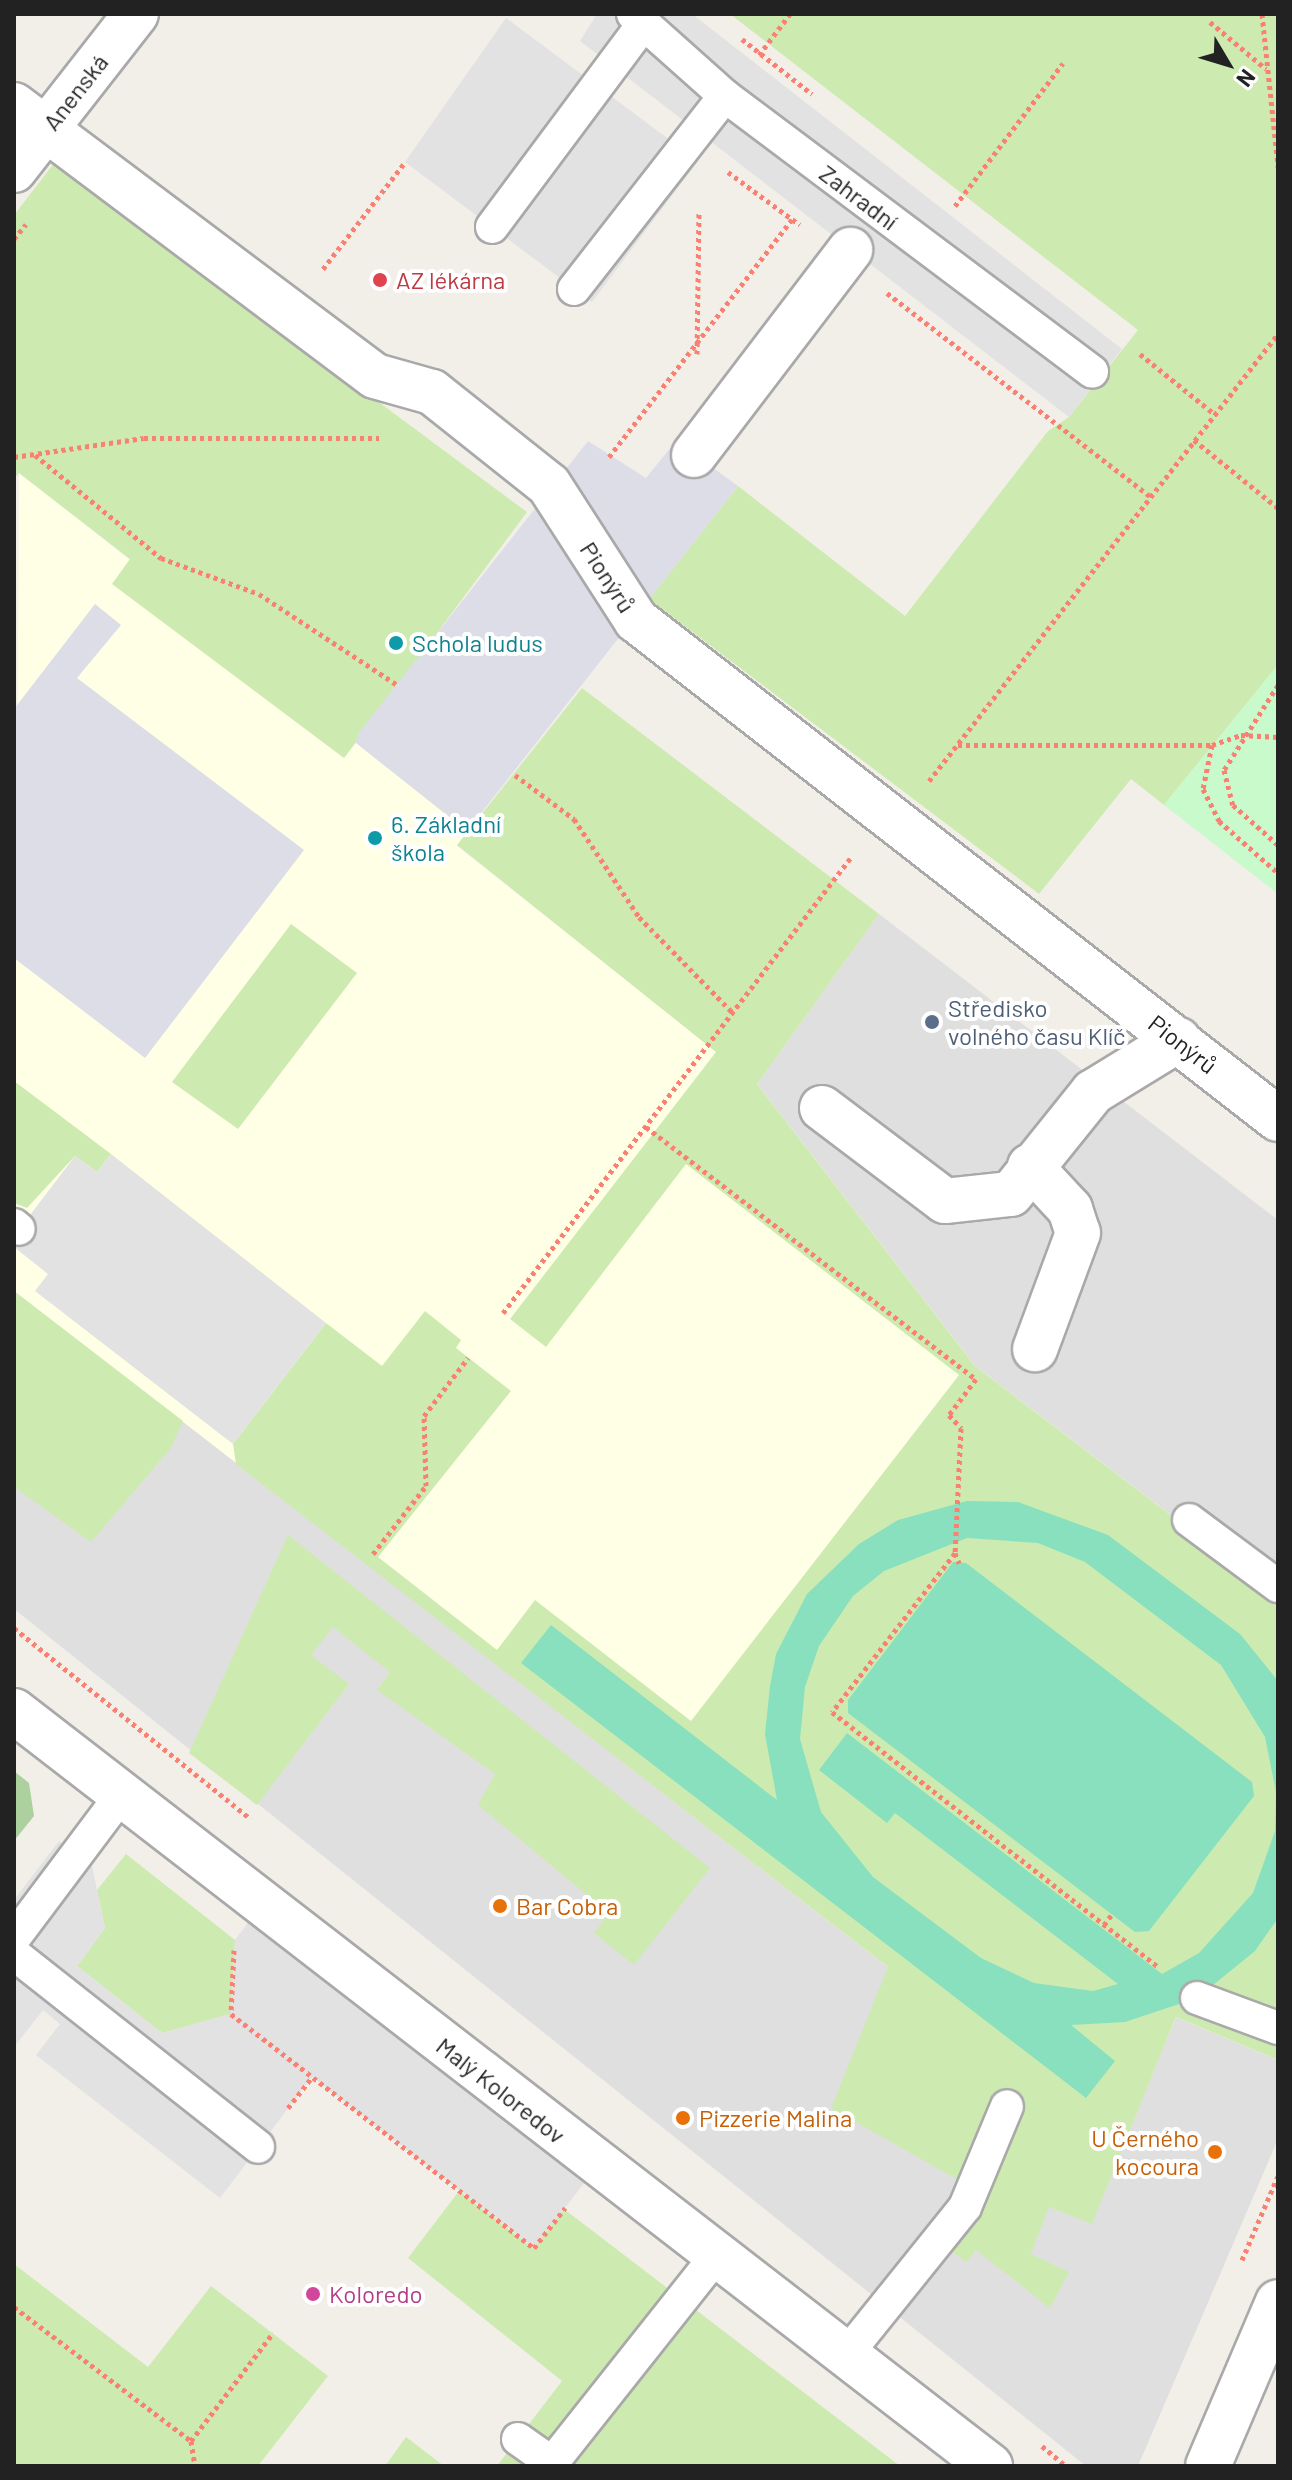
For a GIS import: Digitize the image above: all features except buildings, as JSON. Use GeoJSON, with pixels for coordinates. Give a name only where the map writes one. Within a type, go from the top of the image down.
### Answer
{"type":"FeatureCollection","features":[{"type":"Feature","properties":{"kind":"street","name":"Anenská"},"geometry":{"type":"LineString","coordinates":[[14,170],[30,116],[136,14]]}},
{"type":"Feature","properties":{"kind":"street","name":"Pionýrů"},"geometry":{"type":"LineString","coordinates":[[30,116],[375,376],[432,392],[549,485],[636,620],[893,815],[1278,1119]]}},
{"type":"Feature","properties":{"kind":"street"},"geometry":{"type":"LineString","coordinates":[[694,455],[850,250]]}},
{"type":"Feature","properties":{"kind":"street"},"geometry":{"type":"LineString","coordinates":[[822,1108],[945,1201],[1011,1194],[1030,1166],[1093,1092],[1178,1040]]}},
{"type":"Feature","properties":{"kind":"street"},"geometry":{"type":"LineString","coordinates":[[1030,1166],[1070,1209],[1078,1233],[1035,1349]]}},
{"type":"Feature","properties":{"kind":"street","name":"Malý Koloredov"},"geometry":{"type":"LineString","coordinates":[[14,1711],[120,1797],[990,2466]]}},
{"type":"Feature","properties":{"kind":"street"},"geometry":{"type":"LineString","coordinates":[[1208,2466],[1278,2302]]}},
{"type":"Feature","properties":{"kind":"lane","name":"Zahradní"},"geometry":{"type":"LineString","coordinates":[[637,20],[725,96],[1092,372]]}},
{"type":"Feature","properties":{"kind":"lane"},"geometry":{"type":"LineString","coordinates":[[492,227],[637,20]]}},
{"type":"Feature","properties":{"kind":"lane"},"geometry":{"type":"LineString","coordinates":[[574,289],[725,96]]}},
{"type":"Feature","properties":{"kind":"lane"},"geometry":{"type":"LineString","coordinates":[[1189,1520],[1278,1586]]}},
{"type":"Feature","properties":{"kind":"lane"},"geometry":{"type":"LineString","coordinates":[[14,1938],[120,1797]]}},
{"type":"Feature","properties":{"kind":"lane"},"geometry":{"type":"LineString","coordinates":[[14,1954],[258,2147]]}},
{"type":"Feature","properties":{"kind":"lane"},"geometry":{"type":"LineString","coordinates":[[1197,1998],[1278,2028]]}},
{"type":"Feature","properties":{"kind":"lane"},"geometry":{"type":"LineString","coordinates":[[846,2355],[965,2207],[1007,2106]]}},
{"type":"Feature","properties":{"kind":"lane"},"geometry":{"type":"LineString","coordinates":[[518,2439],[552,2463],[716,2256]]}},
{"type":"Feature","properties":{"kind":"path"},"geometry":{"type":"LineString","coordinates":[[1262,14],[1278,167]]}},
{"type":"Feature","properties":{"kind":"path"},"geometry":{"type":"LineString","coordinates":[[1210,22],[1267,69]]}},
{"type":"Feature","properties":{"kind":"path"},"geometry":{"type":"LineString","coordinates":[[955,207],[1063,63]]}},
{"type":"Feature","properties":{"kind":"path"},"geometry":{"type":"LineString","coordinates":[[291,312],[405,162]]}},
{"type":"Feature","properties":{"kind":"path"},"geometry":{"type":"LineString","coordinates":[[694,368],[701,338],[699,205]]}},
{"type":"Feature","properties":{"kind":"path"},"geometry":{"type":"LineString","coordinates":[[609,457],[800,208]]}},
{"type":"Feature","properties":{"kind":"path"},"geometry":{"type":"LineString","coordinates":[[503,1313],[732,1012],[893,815],[957,745],[1278,334]]}},
{"type":"Feature","properties":{"kind":"path"},"geometry":{"type":"LineString","coordinates":[[14,457],[144,438],[396,438]]}},
{"type":"Feature","properties":{"kind":"path"},"geometry":{"type":"LineString","coordinates":[[1194,440],[1278,508]]}},
{"type":"Feature","properties":{"kind":"path"},"geometry":{"type":"LineString","coordinates":[[35,454],[161,558],[259,594],[396,684]]}},
{"type":"Feature","properties":{"kind":"path"},"geometry":{"type":"LineString","coordinates":[[1278,685],[1241,735],[1224,770],[1233,805],[1278,845]]}},
{"type":"Feature","properties":{"kind":"path"},"geometry":{"type":"LineString","coordinates":[[957,745],[1212,745],[1241,735],[1278,737]]}},
{"type":"Feature","properties":{"kind":"path"},"geometry":{"type":"LineString","coordinates":[[1212,745],[1203,789],[1219,821],[1278,873]]}},
{"type":"Feature","properties":{"kind":"path"},"geometry":{"type":"LineString","coordinates":[[515,775],[574,819],[639,917],[732,1012]]}},
{"type":"Feature","properties":{"kind":"path"},"geometry":{"type":"LineString","coordinates":[[646,1127],[976,1379],[949,1415],[961,1428],[955,1553],[959,1563]]}},
{"type":"Feature","properties":{"kind":"path"},"geometry":{"type":"LineString","coordinates":[[373,1554],[428,1487],[424,1416],[468,1358]]}},
{"type":"Feature","properties":{"kind":"path"},"geometry":{"type":"LineString","coordinates":[[955,1553],[832,1712],[1197,1998]]}},
{"type":"Feature","properties":{"kind":"path"},"geometry":{"type":"LineString","coordinates":[[1104,1925],[1112,1914]]}},
{"type":"Feature","properties":{"kind":"path"},"geometry":{"type":"LineString","coordinates":[[235,1940],[231,2014],[422,2163],[534,2248],[571,2200]]}},
{"type":"Feature","properties":{"kind":"path"},"geometry":{"type":"LineString","coordinates":[[14,2307],[191,2441],[195,2466]]}},
{"type":"Feature","properties":{"kind":"path"},"geometry":{"type":"LineString","coordinates":[[191,2441],[273,2333]]}},
{"type":"Feature","properties":{"kind":"shaded area"},"geometry":{"type":"Polygon","coordinates":[[[597,14],[692,14],[1122,349],[1069,417],[580,41],[597,14]]]}},
{"type":"Feature","properties":{"kind":"shaded area"},"geometry":{"type":"Polygon","coordinates":[[[506,18],[698,161],[592,302],[405,162],[506,18]]]}},
{"type":"Feature","properties":{"kind":"shaded area"},"geometry":{"type":"Polygon","coordinates":[[[588,441],[646,478],[676,441],[738,486],[467,831],[356,743],[358,734],[588,441]]]}},
{"type":"Feature","properties":{"kind":"shaded area"},"geometry":{"type":"Polygon","coordinates":[[[19,473],[130,560],[113,584],[344,758],[356,743],[467,831],[457,846],[757,1084],[975,1366],[1278,1597],[1278,2060],[1176,2017],[1122,2148],[14,1291],[19,473]]]}},
{"type":"Feature","properties":{"kind":"shaded area"},"geometry":{"type":"Polygon","coordinates":[[[95,604],[121,625],[77,678],[304,850],[145,1058],[14,958],[14,709],[95,604]]]}},
{"type":"Feature","properties":{"kind":"shaded area"},"geometry":{"type":"Polygon","coordinates":[[[879,914],[1278,1220],[1278,1597],[975,1366],[757,1084],[879,914]]]}},
{"type":"Feature","properties":{"kind":"shaded area"},"geometry":{"type":"Polygon","coordinates":[[[111,1154],[326,1323],[233,1444],[35,1291],[48,1274],[14,1247],[14,1236],[75,1156],[97,1172],[111,1154]]]}},
{"type":"Feature","properties":{"kind":"shaded area"},"geometry":{"type":"Polygon","coordinates":[[[14,1291],[1121,2147],[1176,2017],[1278,2060],[1278,2139],[1138,2466],[1086,2466],[14,1609],[14,1291]]]}},
{"type":"Feature","properties":{"kind":"shaded area"},"geometry":{"type":"Polygon","coordinates":[[[59,1841],[92,1866],[105,1928],[77,1966],[162,2033],[230,2014],[235,1940],[261,1905],[598,2165],[534,2248],[312,2077],[220,2198],[36,2055],[60,2024],[43,2010],[14,2047],[14,1900],[59,1841]]]}},
{"type":"Feature","properties":{"kind":"green space"},"geometry":{"type":"Polygon","coordinates":[[[730,14],[1278,14],[1278,665],[1164,805],[1131,779],[1039,894],[649,599],[738,486],[905,616],[1048,431],[1069,417],[1138,330],[730,14]]]}},
{"type":"Feature","properties":{"kind":"green space"},"geometry":{"type":"Polygon","coordinates":[[[55,162],[527,512],[344,758],[112,584],[130,559],[19,473],[14,479],[14,215],[55,162]]]}},
{"type":"Feature","properties":{"kind":"green space"},"geometry":{"type":"Polygon","coordinates":[[[1278,665],[1278,894],[1164,805],[1278,665]]]}},
{"type":"Feature","properties":{"kind":"green space"},"geometry":{"type":"Polygon","coordinates":[[[582,688],[879,914],[757,1084],[975,1366],[1278,1597],[1278,2060],[1176,2017],[1092,2224],[1049,2207],[1031,2254],[1069,2272],[1050,2308],[976,2250],[966,2262],[944,2245],[960,2181],[831,2108],[888,1967],[236,1464],[233,1444],[326,1323],[382,1366],[425,1311],[461,1340],[456,1348],[511,1391],[378,1557],[497,1650],[535,1600],[691,1721],[959,1375],[686,1164],[546,1347],[510,1319],[716,1052],[457,845],[582,688]]]}},
{"type":"Feature","properties":{"kind":"green space"},"geometry":{"type":"Polygon","coordinates":[[[291,924],[357,973],[238,1129],[172,1082],[291,924]]]}},
{"type":"Feature","properties":{"kind":"green space"},"geometry":{"type":"Polygon","coordinates":[[[14,1081],[111,1154],[97,1172],[75,1156],[27,1208],[14,1203],[14,1081]]]}},
{"type":"Feature","properties":{"kind":"green space"},"geometry":{"type":"Polygon","coordinates":[[[14,1291],[183,1421],[171,1448],[91,1542],[14,1487],[14,1291]]]}},
{"type":"Feature","properties":{"kind":"green space"},"geometry":{"type":"Polygon","coordinates":[[[967,1501],[1018,1502],[1108,1535],[1240,1634],[1278,1681],[1278,1918],[1255,1951],[1197,1998],[1125,2022],[1071,2025],[1115,2061],[1086,2098],[521,1663],[551,1625],[777,1800],[765,1734],[776,1654],[807,1594],[859,1544],[898,1520],[967,1501]],[[967,1538],[884,1571],[853,1596],[819,1646],[805,1687],[800,1739],[821,1812],[873,1877],[981,1958],[1034,1983],[1093,1991],[1118,1984],[895,1813],[887,1823],[819,1770],[847,1733],[1162,1974],[1199,1953],[1253,1893],[1275,1831],[1276,1792],[1265,1737],[1221,1665],[1085,1562],[1038,1543],[967,1538]]]}},
{"type":"Feature","properties":{"kind":"green space"},"geometry":{"type":"Polygon","coordinates":[[[288,1535],[710,1868],[634,1965],[594,1933],[609,1913],[478,1805],[495,1774],[377,1690],[390,1672],[333,1627],[311,1655],[349,1684],[257,1805],[189,1753],[288,1535]]]}},
{"type":"Feature","properties":{"kind":"green space"},"geometry":{"type":"Polygon","coordinates":[[[953,1562],[966,1563],[1252,1782],[1254,1796],[1149,1931],[1135,1932],[848,1713],[848,1700],[953,1562]]]}},
{"type":"Feature","properties":{"kind":"green space"},"geometry":{"type":"Polygon","coordinates":[[[14,1771],[29,1783],[34,1816],[14,1841],[14,1771]]]}},
{"type":"Feature","properties":{"kind":"green space"},"geometry":{"type":"Polygon","coordinates":[[[126,1854],[235,1940],[231,2014],[162,2033],[77,1966],[105,1928],[97,1890],[126,1854]]]}},
{"type":"Feature","properties":{"kind":"green space"},"geometry":{"type":"Polygon","coordinates":[[[459,2191],[533,2248],[564,2209],[900,2466],[497,2466],[562,2381],[408,2258],[459,2191]]]}},
{"type":"Feature","properties":{"kind":"green space"},"geometry":{"type":"Polygon","coordinates":[[[14,2264],[148,2367],[211,2286],[328,2376],[258,2466],[14,2466],[14,2264]]]}},
{"type":"Feature","properties":{"kind":"green space"},"geometry":{"type":"Polygon","coordinates":[[[406,2437],[444,2466],[385,2466],[406,2437]]]}},
{"type":"Feature","properties":{"kind":"place","name":"AZ lékárna"},"geometry":{"type":"Point","coordinates":[380,280]}},
{"type":"Feature","properties":{"kind":"place","name":"Schola ludus"},"geometry":{"type":"Point","coordinates":[396,643]}},
{"type":"Feature","properties":{"kind":"place","name":"6. Základní škola"},"geometry":{"type":"Point","coordinates":[375,838]}},
{"type":"Feature","properties":{"kind":"place","name":"Středisko volného času Klíč"},"geometry":{"type":"Point","coordinates":[932,1022]}},
{"type":"Feature","properties":{"kind":"place","name":"Bar Cobra"},"geometry":{"type":"Point","coordinates":[500,1906]}},
{"type":"Feature","properties":{"kind":"place","name":"Pizzerie Malina"},"geometry":{"type":"Point","coordinates":[683,2118]}},
{"type":"Feature","properties":{"kind":"place","name":"U Černého kocoura"},"geometry":{"type":"Point","coordinates":[1215,2152]}},
{"type":"Feature","properties":{"kind":"place","name":"Koloredo"},"geometry":{"type":"Point","coordinates":[313,2294]}}]}
